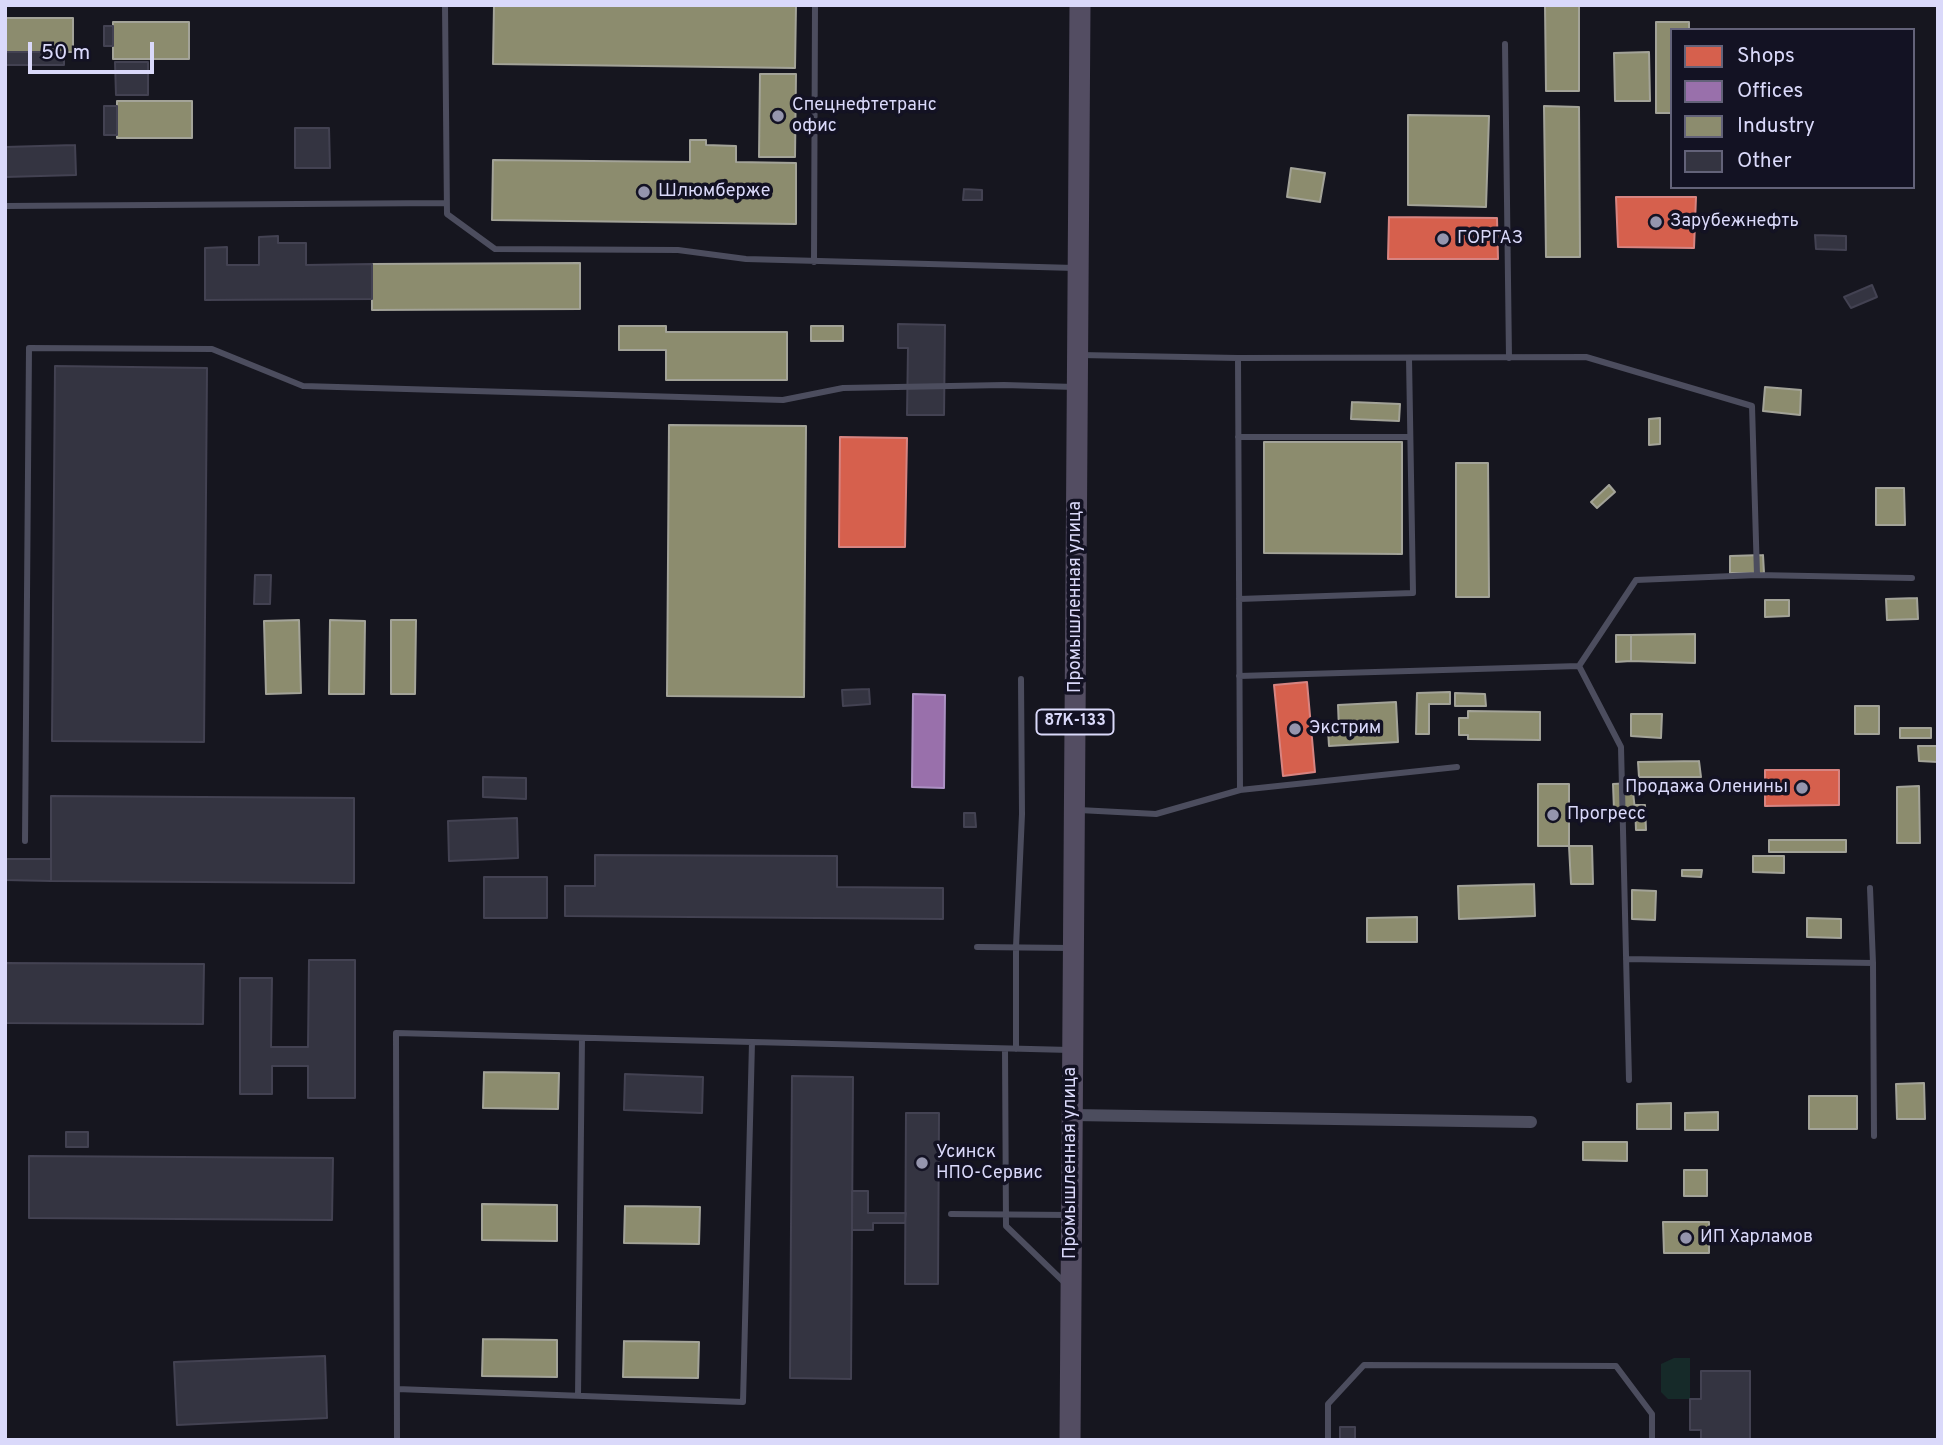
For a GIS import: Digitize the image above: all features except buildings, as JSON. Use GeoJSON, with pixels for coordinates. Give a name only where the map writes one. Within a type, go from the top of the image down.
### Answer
{"type":"FeatureCollection","features":[{"type":"Feature","properties":{"kind":"main road","name":"Промышленная улица"},"geometry":{"type":"LineString","coordinates":[[1070,1440],[1080,5]]}},
{"type":"Feature","properties":{"kind":"street"},"geometry":{"type":"LineString","coordinates":[[1072,1115],[1531,1122]]}},
{"type":"Feature","properties":{"kind":"lane"},"geometry":{"type":"LineString","coordinates":[[445,5],[447,214],[495,249],[678,250],[746,259],[1078,268]]}},
{"type":"Feature","properties":{"kind":"lane"},"geometry":{"type":"LineString","coordinates":[[814,262],[815,5]]}},
{"type":"Feature","properties":{"kind":"lane"},"geometry":{"type":"LineString","coordinates":[[1505,44],[1509,358]]}},
{"type":"Feature","properties":{"kind":"lane"},"geometry":{"type":"LineString","coordinates":[[5,206],[446,203]]}},
{"type":"Feature","properties":{"kind":"lane"},"geometry":{"type":"LineString","coordinates":[[25,841],[29,348],[212,349],[303,386],[783,400],[843,388],[1077,387]]}},
{"type":"Feature","properties":{"kind":"lane"},"geometry":{"type":"LineString","coordinates":[[1078,355],[1238,358],[1586,357],[1752,406],[1757,575]]}},
{"type":"Feature","properties":{"kind":"lane"},"geometry":{"type":"LineString","coordinates":[[1238,358],[1240,790]]}},
{"type":"Feature","properties":{"kind":"lane"},"geometry":{"type":"LineString","coordinates":[[1239,599],[1413,593],[1409,358]]}},
{"type":"Feature","properties":{"kind":"lane"},"geometry":{"type":"LineString","coordinates":[[1238,437],[1410,437]]}},
{"type":"Feature","properties":{"kind":"lane"},"geometry":{"type":"LineString","coordinates":[[1579,666],[1636,580],[1757,575],[1912,578]]}},
{"type":"Feature","properties":{"kind":"lane"},"geometry":{"type":"LineString","coordinates":[[1239,676],[1579,666]]}},
{"type":"Feature","properties":{"kind":"lane"},"geometry":{"type":"LineString","coordinates":[[1579,666],[1621,747],[1629,1080]]}},
{"type":"Feature","properties":{"kind":"lane"},"geometry":{"type":"LineString","coordinates":[[1016,1049],[1016,947],[1022,814],[1021,679]]}},
{"type":"Feature","properties":{"kind":"lane"},"geometry":{"type":"LineString","coordinates":[[1074,810],[1156,814],[1240,790],[1457,767]]}},
{"type":"Feature","properties":{"kind":"lane"},"geometry":{"type":"LineString","coordinates":[[1870,888],[1874,1136]]}},
{"type":"Feature","properties":{"kind":"lane"},"geometry":{"type":"LineString","coordinates":[[977,947],[1073,948]]}},
{"type":"Feature","properties":{"kind":"lane"},"geometry":{"type":"LineString","coordinates":[[1626,959],[1873,963]]}},
{"type":"Feature","properties":{"kind":"lane"},"geometry":{"type":"LineString","coordinates":[[397,1440],[396,1033],[1072,1050]]}},
{"type":"Feature","properties":{"kind":"lane"},"geometry":{"type":"LineString","coordinates":[[578,1395],[582,1038]]}},
{"type":"Feature","properties":{"kind":"lane"},"geometry":{"type":"LineString","coordinates":[[397,1388],[743,1402],[752,1042]]}},
{"type":"Feature","properties":{"kind":"lane"},"geometry":{"type":"LineString","coordinates":[[1005,1049],[1006,1226],[1070,1288]]}},
{"type":"Feature","properties":{"kind":"lane"},"geometry":{"type":"LineString","coordinates":[[951,1214],[1071,1215]]}},
{"type":"Feature","properties":{"kind":"lane"},"geometry":{"type":"LineString","coordinates":[[1328,1440],[1328,1404],[1364,1365],[1616,1366],[1652,1414],[1652,1440]]}},
{"type":"Feature","properties":{"kind":"green space"},"geometry":{"type":"Polygon","coordinates":[[[1674,1358],[1690,1358],[1690,1399],[1668,1399],[1661,1392],[1661,1364],[1674,1358]]]}},
{"type":"Feature","properties":{"kind":"place","name":"Спецнефтетранс офис"},"geometry":{"type":"Point","coordinates":[778,116]}},
{"type":"Feature","properties":{"kind":"place","name":"Шлюмберже"},"geometry":{"type":"Point","coordinates":[644,192]}},
{"type":"Feature","properties":{"kind":"place","name":"Зарубежнефть"},"geometry":{"type":"Point","coordinates":[1656,222]}},
{"type":"Feature","properties":{"kind":"place","name":"ГОРГАЗ"},"geometry":{"type":"Point","coordinates":[1443,239]}},
{"type":"Feature","properties":{"kind":"place","name":"Экстрим"},"geometry":{"type":"Point","coordinates":[1295,729]}},
{"type":"Feature","properties":{"kind":"place","name":"Продажа Оленины"},"geometry":{"type":"Point","coordinates":[1802,788]}},
{"type":"Feature","properties":{"kind":"place","name":"Прогресс"},"geometry":{"type":"Point","coordinates":[1553,815]}},
{"type":"Feature","properties":{"kind":"place","name":"Усинск НПО-Сервис"},"geometry":{"type":"Point","coordinates":[922,1163]}},
{"type":"Feature","properties":{"kind":"place","name":"ИП Харламов"},"geometry":{"type":"Point","coordinates":[1686,1238]}}]}
